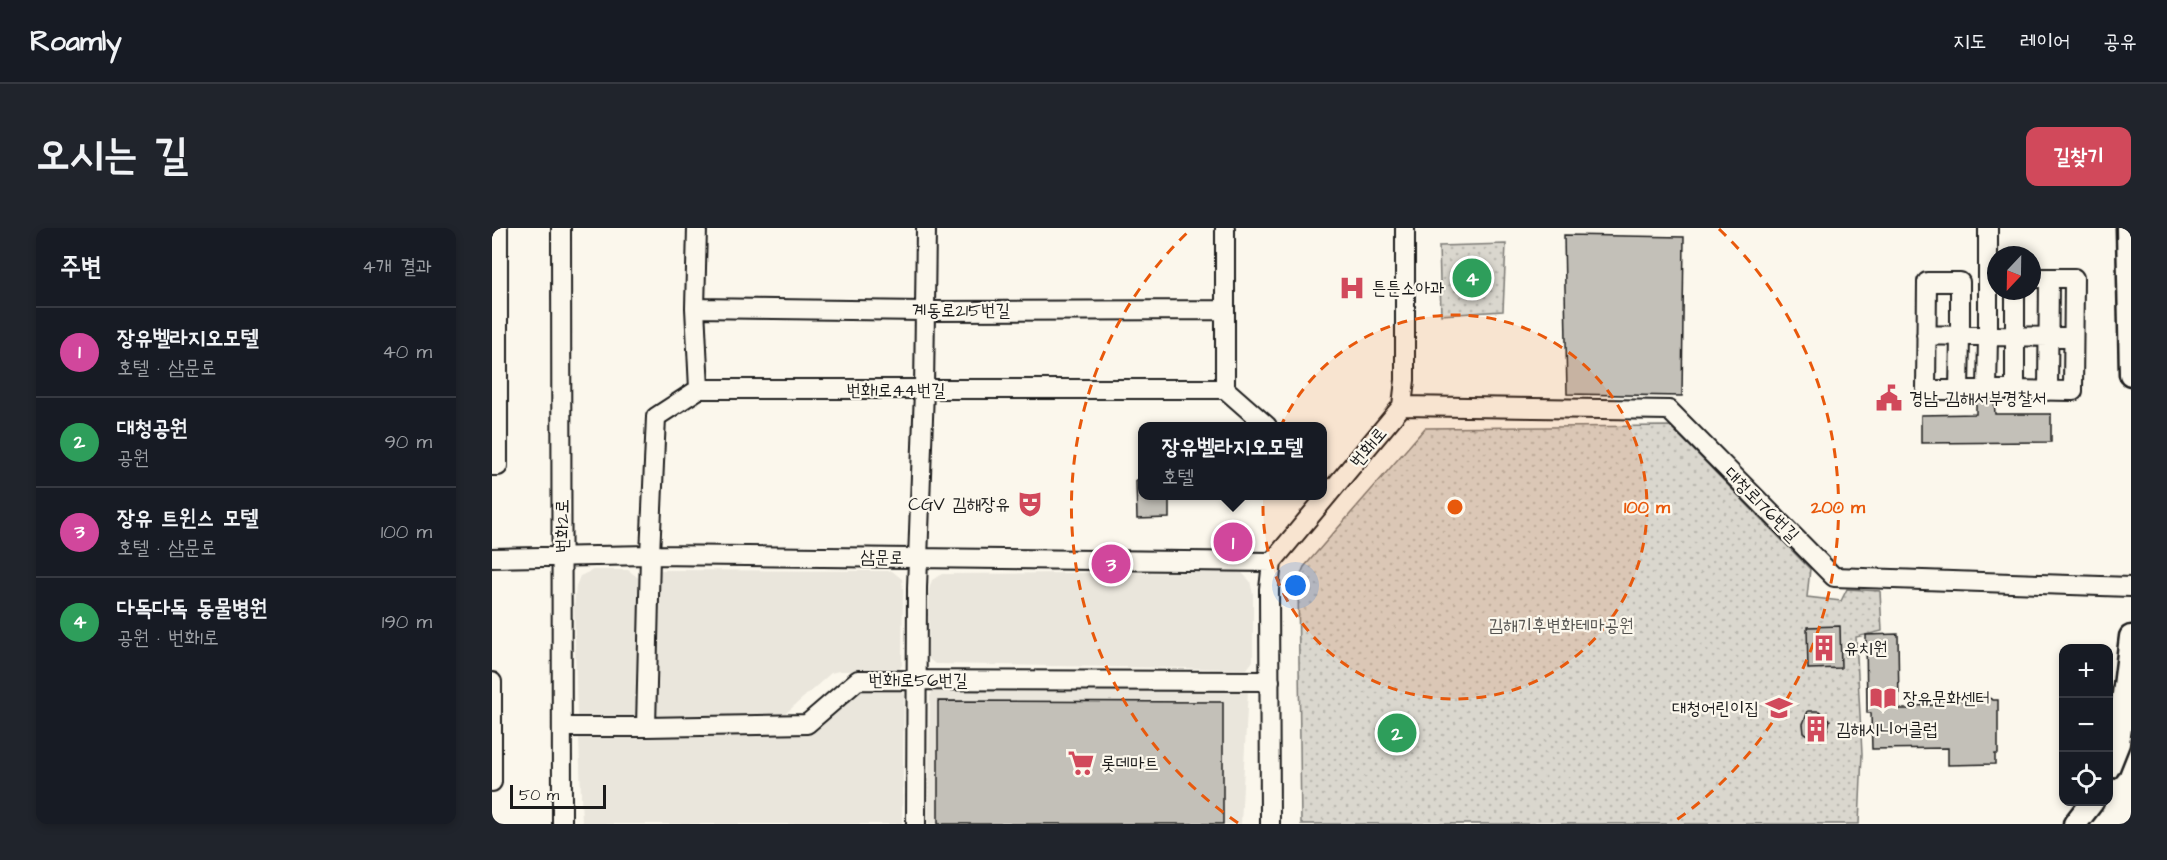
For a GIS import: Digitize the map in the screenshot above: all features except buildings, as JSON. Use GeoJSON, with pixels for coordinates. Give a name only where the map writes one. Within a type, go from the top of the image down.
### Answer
{"type":"FeatureCollection","features":[{"type":"Feature","properties":{"kind":"main road"},"geometry":{"type":"LineString","coordinates":[[2128,228],[2131,374]]}},
{"type":"Feature","properties":{"kind":"main road"},"geometry":{"type":"LineString","coordinates":[[2113,757],[2118,743],[2131,637]]}},
{"type":"Feature","properties":{"kind":"main road"},"geometry":{"type":"LineString","coordinates":[[2075,824],[2088,806]]}},
{"type":"Feature","properties":{"kind":"street"},"geometry":{"type":"LineString","coordinates":[[492,466],[498,466],[498,228]]}},
{"type":"Feature","properties":{"kind":"street","name":"번화2로"},"geometry":{"type":"LineString","coordinates":[[561,228],[562,824]]}},
{"type":"Feature","properties":{"kind":"street"},"geometry":{"type":"LineString","coordinates":[[646,727],[656,417],[699,389],[695,308],[697,228]]}},
{"type":"Feature","properties":{"kind":"street"},"geometry":{"type":"LineString","coordinates":[[916,824],[916,680],[926,228]]}},
{"type":"Feature","properties":{"kind":"street"},"geometry":{"type":"LineString","coordinates":[[1225,228],[1225,389],[1262,422]]}},
{"type":"Feature","properties":{"kind":"street"},"geometry":{"type":"LineString","coordinates":[[1402,406],[1405,380],[1405,228]]}},
{"type":"Feature","properties":{"kind":"street"},"geometry":{"type":"LineString","coordinates":[[1987,390],[1988,228]]}},
{"type":"Feature","properties":{"kind":"street"},"geometry":{"type":"LineString","coordinates":[[1959,390],[1960,282],[1927,282],[1926,390],[1959,390],[1987,390],[2015,390],[2048,391],[2073,391],[2074,279],[2041,278],[2049,336],[2048,391]]}},
{"type":"Feature","properties":{"kind":"street"},"geometry":{"type":"LineString","coordinates":[[2015,300],[2015,390]]}},
{"type":"Feature","properties":{"kind":"street","name":"계동로215번길"},"geometry":{"type":"LineString","coordinates":[[695,308],[924,311],[1226,310]]}},
{"type":"Feature","properties":{"kind":"street"},"geometry":{"type":"LineString","coordinates":[[1926,335],[2073,337]]}},
{"type":"Feature","properties":{"kind":"street","name":"번화1로44번길"},"geometry":{"type":"LineString","coordinates":[[699,389],[1225,389]]}},
{"type":"Feature","properties":{"kind":"street","name":"번화1로"},"geometry":{"type":"LineString","coordinates":[[1329,481],[1402,406]]}},
{"type":"Feature","properties":{"kind":"street","name":"대청로176번길"},"geometry":{"type":"LineString","coordinates":[[1402,406],[1669,410],[1834,577],[2131,587]]}},
{"type":"Feature","properties":{"kind":"street","name":"번화1로"},"geometry":{"type":"LineString","coordinates":[[1272,562],[1316,500]]}},
{"type":"Feature","properties":{"kind":"street","name":"삼문로"},"geometry":{"type":"LineString","coordinates":[[492,558],[650,555],[1272,562]]}},
{"type":"Feature","properties":{"kind":"street"},"geometry":{"type":"LineString","coordinates":[[1270,824],[1269,589],[1272,562]]}},
{"type":"Feature","properties":{"kind":"street","name":"번화1로56번길"},"geometry":{"type":"LineString","coordinates":[[562,727],[807,724],[858,680],[1270,681]]}},
{"type":"Feature","properties":{"kind":"street"},"geometry":{"type":"LineString","coordinates":[[492,682],[492,782]]}},
{"type":"Feature","properties":{"kind":"shaded area"},"geometry":{"type":"Polygon","coordinates":[[[593,570],[628,570],[640,579],[637,714],[629,723],[577,716],[574,608],[576,586],[580,576],[593,570]]]}},
{"type":"Feature","properties":{"kind":"shaded area"},"geometry":{"type":"Polygon","coordinates":[[[657,570],[892,571],[902,579],[902,665],[898,671],[831,673],[785,714],[650,719],[657,570]]]}},
{"type":"Feature","properties":{"kind":"shaded area"},"geometry":{"type":"Polygon","coordinates":[[[1242,573],[1250,581],[1253,594],[1253,661],[1247,669],[935,664],[928,658],[929,589],[932,580],[942,574],[1242,573]]]}},
{"type":"Feature","properties":{"kind":"shaded area","name":"롯데마트"},"geometry":{"type":"Polygon","coordinates":[[[936,685],[1248,690],[1241,824],[928,824],[930,696],[936,685]]]}},
{"type":"Feature","properties":{"kind":"shaded area"},"geometry":{"type":"Polygon","coordinates":[[[899,687],[904,695],[902,824],[582,824],[579,738],[584,734],[791,734],[840,690],[899,687]]]}},
{"type":"Feature","properties":{"kind":"green space"},"geometry":{"type":"Polygon","coordinates":[[[1506,244],[1503,311],[1441,315],[1439,246],[1506,244]]]}},
{"type":"Feature","properties":{"kind":"green space","name":"김해기후변화테마공원"},"geometry":{"type":"Polygon","coordinates":[[[1670,426],[1810,569],[1807,597],[1841,601],[1847,589],[1880,591],[1882,631],[1856,637],[1862,754],[1859,824],[1301,824],[1298,581],[1304,567],[1425,428],[1670,426]]]}},
{"type":"Feature","properties":{"kind":"place","name":"다독다독 동물병원"},"geometry":{"type":"Point","coordinates":[1472,278]}},
{"type":"Feature","properties":{"kind":"place","name":"튼튼소아과"},"geometry":{"type":"Point","coordinates":[1352,288]}},
{"type":"Feature","properties":{"kind":"place","name":"경남 김해서부경찰서"},"geometry":{"type":"Point","coordinates":[1889,398]}},
{"type":"Feature","properties":{"kind":"place","name":"CGV 김해장유"},"geometry":{"type":"Point","coordinates":[1030,504]}},
{"type":"Feature","properties":{"kind":"place","name":"장유벨라지오모텔"},"geometry":{"type":"Point","coordinates":[1233,542]}},
{"type":"Feature","properties":{"kind":"place","name":"장유 트윈스 모텔"},"geometry":{"type":"Point","coordinates":[1111,564]}},
{"type":"Feature","properties":{"kind":"place","name":"유치원"},"geometry":{"type":"Point","coordinates":[1824,648]}},
{"type":"Feature","properties":{"kind":"place","name":"장유문화센터"},"geometry":{"type":"Point","coordinates":[1883,698]}},
{"type":"Feature","properties":{"kind":"place","name":"대청어린이집"},"geometry":{"type":"Point","coordinates":[1779,708]}},
{"type":"Feature","properties":{"kind":"place","name":"김해시니어클럽"},"geometry":{"type":"Point","coordinates":[1816,729]}},
{"type":"Feature","properties":{"kind":"place","name":"대청공원"},"geometry":{"type":"Point","coordinates":[1397,733]}},
{"type":"Feature","properties":{"kind":"place","name":"롯데마트"},"geometry":{"type":"Point","coordinates":[1081,763]}}]}
